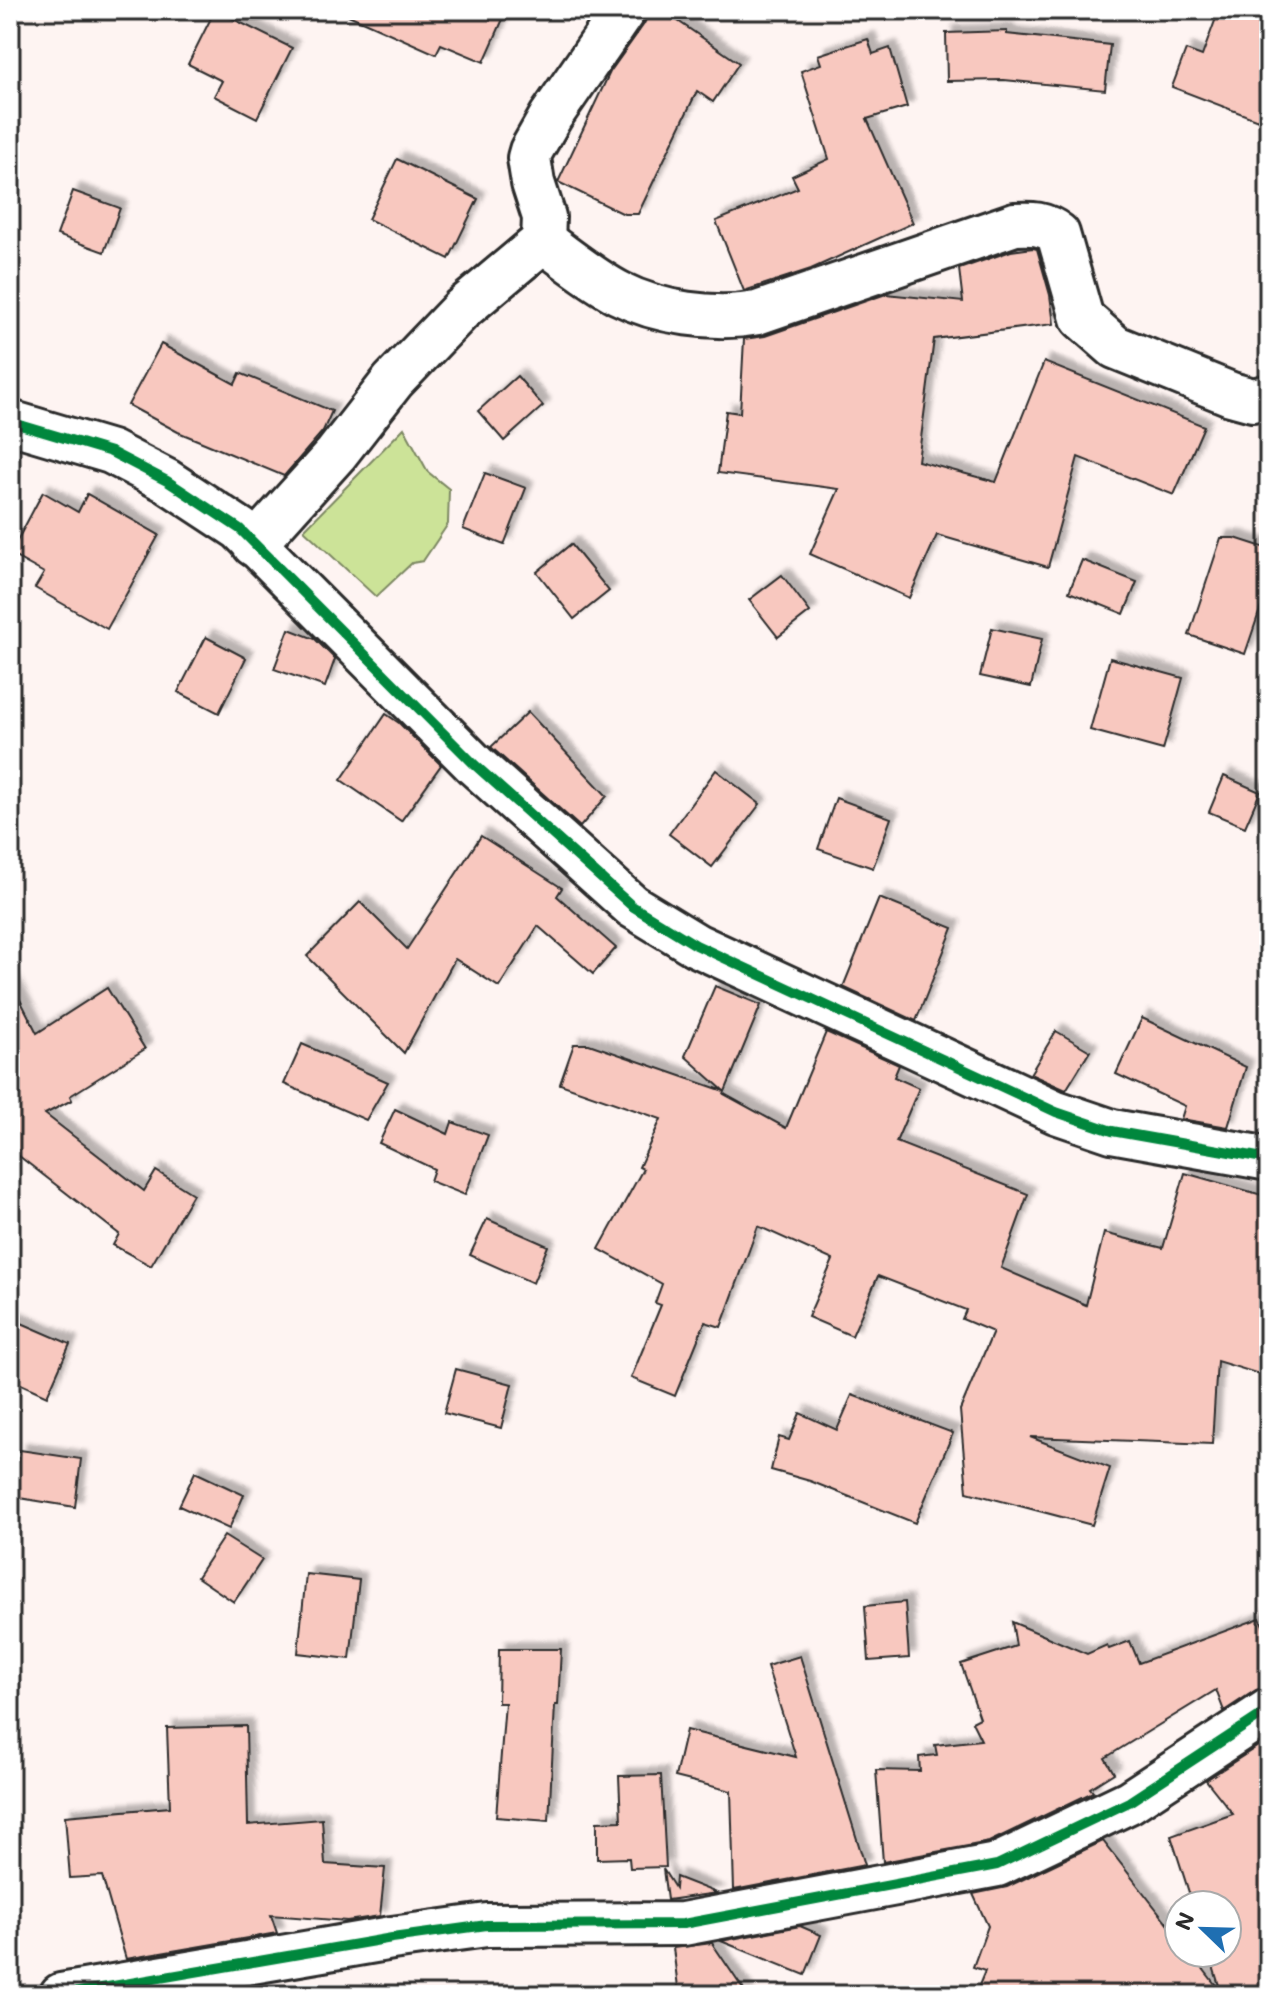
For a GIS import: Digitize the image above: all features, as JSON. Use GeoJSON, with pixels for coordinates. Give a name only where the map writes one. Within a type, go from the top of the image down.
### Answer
{"type":"FeatureCollection","features":[{"type":"Feature","properties":{"kind":"street"},"geometry":{"type":"LineString","coordinates":[[254,545],[336,454],[393,381],[462,309],[543,241],[544,217],[533,183],[529,158],[531,151],[551,116],[624,10]]}},
{"type":"Feature","properties":{"kind":"street"},"geometry":{"type":"LineString","coordinates":[[543,241],[617,292],[633,299],[695,316],[743,316],[1015,224],[1048,226],[1058,234],[1082,318],[1115,347],[1231,394],[1253,400],[1269,396]]}},
{"type":"Feature","properties":{"kind":"street"},"geometry":{"type":"LineString","coordinates":[[10,422],[111,452],[179,489],[240,529],[475,765],[632,906],[658,924],[710,952],[1056,1112],[1112,1131],[1269,1159]]}},
{"type":"Feature","properties":{"kind":"street"},"geometry":{"type":"LineString","coordinates":[[61,1995],[392,1938],[487,1925],[683,1924],[997,1865],[1129,1802],[1269,1710]]}},
{"type":"Feature","properties":{"kind":"green space"},"geometry":{"type":"Polygon","coordinates":[[[404,428],[428,472],[449,489],[448,524],[423,561],[412,563],[376,597],[304,530],[404,428]]]}},
{"type":"Feature","properties":{"kind":"building"},"geometry":{"type":"Polygon","coordinates":[[[215,10],[292,48],[257,118],[214,96],[222,81],[188,64],[215,10]]]}},
{"type":"Feature","properties":{"kind":"building"},"geometry":{"type":"Polygon","coordinates":[[[337,10],[507,10],[484,62],[441,44],[436,54],[337,10]]]}},
{"type":"Feature","properties":{"kind":"building"},"geometry":{"type":"Polygon","coordinates":[[[650,10],[662,10],[739,63],[713,102],[697,91],[638,214],[624,214],[558,182],[610,72],[644,24],[650,10]]]}},
{"type":"Feature","properties":{"kind":"building"},"geometry":{"type":"Polygon","coordinates":[[[1219,10],[1269,10],[1269,91],[1258,120],[1172,87],[1186,50],[1202,56],[1219,10]]]}},
{"type":"Feature","properties":{"kind":"building"},"geometry":{"type":"Polygon","coordinates":[[[1007,31],[1007,34],[1110,45],[1105,90],[1004,80],[947,81],[946,33],[1007,31]]]}},
{"type":"Feature","properties":{"kind":"building"},"geometry":{"type":"Polygon","coordinates":[[[868,39],[873,54],[890,48],[907,107],[867,119],[913,223],[811,269],[744,291],[716,221],[798,188],[792,176],[829,159],[801,71],[821,64],[818,55],[868,39]]]}},
{"type":"Feature","properties":{"kind":"building"},"geometry":{"type":"Polygon","coordinates":[[[397,159],[478,199],[449,259],[368,219],[397,159]]]}},
{"type":"Feature","properties":{"kind":"building"},"geometry":{"type":"Polygon","coordinates":[[[73,191],[120,208],[104,252],[57,235],[73,191]]]}},
{"type":"Feature","properties":{"kind":"building"},"geometry":{"type":"Polygon","coordinates":[[[1037,249],[1050,295],[1054,324],[934,339],[918,461],[996,482],[1044,362],[1204,426],[1174,495],[1078,457],[1048,567],[937,535],[909,598],[810,554],[839,489],[718,473],[726,411],[740,413],[744,339],[765,336],[886,294],[963,302],[959,269],[1011,251],[1037,249]]]}},
{"type":"Feature","properties":{"kind":"building"},"geometry":{"type":"Polygon","coordinates":[[[161,344],[235,384],[240,373],[332,411],[323,431],[284,476],[178,432],[128,405],[161,344]]]}},
{"type":"Feature","properties":{"kind":"building"},"geometry":{"type":"Polygon","coordinates":[[[517,376],[543,406],[504,441],[478,411],[517,376]]]}},
{"type":"Feature","properties":{"kind":"building"},"geometry":{"type":"Polygon","coordinates":[[[485,473],[526,488],[504,545],[463,529],[485,473]]]}},
{"type":"Feature","properties":{"kind":"building"},"geometry":{"type":"Polygon","coordinates":[[[43,492],[78,512],[87,494],[159,535],[107,629],[35,588],[44,573],[10,554],[43,492]]]}},
{"type":"Feature","properties":{"kind":"building"},"geometry":{"type":"Polygon","coordinates":[[[1221,538],[1235,538],[1269,549],[1269,583],[1245,654],[1189,635],[1221,538]]]}},
{"type":"Feature","properties":{"kind":"building"},"geometry":{"type":"Polygon","coordinates":[[[571,544],[609,591],[574,619],[537,572],[571,544]]]}},
{"type":"Feature","properties":{"kind":"building"},"geometry":{"type":"Polygon","coordinates":[[[1082,560],[1137,582],[1124,614],[1069,592],[1082,560]]]}},
{"type":"Feature","properties":{"kind":"building"},"geometry":{"type":"Polygon","coordinates":[[[782,575],[810,612],[778,637],[749,600],[782,575]]]}},
{"type":"Feature","properties":{"kind":"building"},"geometry":{"type":"Polygon","coordinates":[[[992,628],[1042,639],[1031,687],[980,676],[992,628]]]}},
{"type":"Feature","properties":{"kind":"building"},"geometry":{"type":"Polygon","coordinates":[[[289,629],[315,639],[335,659],[325,687],[274,669],[289,629]]]}},
{"type":"Feature","properties":{"kind":"building"},"geometry":{"type":"Polygon","coordinates":[[[206,637],[246,658],[219,713],[178,692],[206,637]]]}},
{"type":"Feature","properties":{"kind":"building"},"geometry":{"type":"Polygon","coordinates":[[[1110,658],[1183,678],[1163,750],[1090,730],[1110,658]]]}},
{"type":"Feature","properties":{"kind":"building"},"geometry":{"type":"Polygon","coordinates":[[[528,712],[607,796],[580,827],[491,747],[528,712]]]}},
{"type":"Feature","properties":{"kind":"building"},"geometry":{"type":"Polygon","coordinates":[[[386,714],[441,765],[401,821],[341,780],[386,714]]]}},
{"type":"Feature","properties":{"kind":"building"},"geometry":{"type":"Polygon","coordinates":[[[716,770],[760,804],[712,867],[669,834],[716,770]]]}},
{"type":"Feature","properties":{"kind":"building"},"geometry":{"type":"Polygon","coordinates":[[[1224,776],[1260,792],[1245,827],[1209,812],[1224,776]]]}},
{"type":"Feature","properties":{"kind":"building"},"geometry":{"type":"Polygon","coordinates":[[[836,798],[891,818],[873,868],[818,849],[836,798]]]}},
{"type":"Feature","properties":{"kind":"building"},"geometry":{"type":"Polygon","coordinates":[[[481,836],[562,888],[557,896],[616,948],[593,974],[538,926],[499,987],[455,959],[404,1053],[307,956],[360,902],[407,949],[481,836]]]}},
{"type":"Feature","properties":{"kind":"building"},"geometry":{"type":"Polygon","coordinates":[[[879,898],[953,928],[916,1021],[843,987],[879,898]]]}},
{"type":"Feature","properties":{"kind":"building"},"geometry":{"type":"Polygon","coordinates":[[[10,980],[37,1033],[107,988],[145,1049],[70,1096],[72,1100],[45,1114],[144,1191],[156,1171],[193,1194],[151,1266],[113,1245],[119,1234],[10,1149],[10,980]]]}},
{"type":"Feature","properties":{"kind":"building"},"geometry":{"type":"Polygon","coordinates":[[[715,986],[761,1005],[724,1094],[786,1128],[826,1032],[899,1065],[894,1077],[919,1088],[896,1142],[1028,1194],[1001,1268],[1086,1305],[1104,1233],[1163,1248],[1185,1173],[1269,1197],[1269,1377],[1217,1361],[1212,1444],[1030,1437],[1110,1468],[1092,1525],[967,1492],[960,1410],[993,1332],[962,1319],[966,1310],[878,1276],[852,1336],[808,1317],[833,1260],[758,1226],[721,1327],[705,1322],[675,1396],[631,1378],[661,1305],[655,1303],[662,1284],[599,1249],[643,1169],[639,1167],[661,1119],[560,1084],[574,1044],[589,1044],[724,1091],[685,1056],[715,986]]]}},
{"type":"Feature","properties":{"kind":"building"},"geometry":{"type":"Polygon","coordinates":[[[1142,1018],[1246,1067],[1228,1127],[1181,1119],[1185,1106],[1116,1074],[1142,1018]]]}},
{"type":"Feature","properties":{"kind":"building"},"geometry":{"type":"Polygon","coordinates":[[[1056,1031],[1090,1051],[1066,1090],[1030,1074],[1056,1031]]]}},
{"type":"Feature","properties":{"kind":"building"},"geometry":{"type":"Polygon","coordinates":[[[302,1044],[388,1082],[366,1120],[284,1084],[302,1044]]]}},
{"type":"Feature","properties":{"kind":"building"},"geometry":{"type":"Polygon","coordinates":[[[395,1109],[448,1134],[452,1122],[488,1135],[465,1195],[430,1181],[434,1169],[379,1143],[395,1109]]]}},
{"type":"Feature","properties":{"kind":"building"},"geometry":{"type":"Polygon","coordinates":[[[487,1219],[548,1246],[533,1283],[470,1255],[487,1219]]]}},
{"type":"Feature","properties":{"kind":"building"},"geometry":{"type":"Polygon","coordinates":[[[10,1318],[70,1344],[47,1396],[10,1379],[10,1318]]]}},
{"type":"Feature","properties":{"kind":"building"},"geometry":{"type":"Polygon","coordinates":[[[456,1369],[512,1384],[501,1428],[444,1413],[456,1369]]]}},
{"type":"Feature","properties":{"kind":"building"},"geometry":{"type":"Polygon","coordinates":[[[852,1395],[953,1433],[915,1523],[810,1481],[771,1470],[779,1437],[789,1440],[800,1413],[837,1430],[852,1395]]]}},
{"type":"Feature","properties":{"kind":"building"},"geometry":{"type":"Polygon","coordinates":[[[20,1450],[81,1459],[75,1507],[13,1497],[20,1450]]]}},
{"type":"Feature","properties":{"kind":"building"},"geometry":{"type":"Polygon","coordinates":[[[195,1472],[244,1495],[229,1529],[179,1506],[195,1472]]]}},
{"type":"Feature","properties":{"kind":"building"},"geometry":{"type":"Polygon","coordinates":[[[224,1536],[262,1560],[234,1602],[197,1577],[224,1536]]]}},
{"type":"Feature","properties":{"kind":"building"},"geometry":{"type":"Polygon","coordinates":[[[306,1574],[359,1580],[350,1659],[298,1653],[306,1574]]]}},
{"type":"Feature","properties":{"kind":"building"},"geometry":{"type":"Polygon","coordinates":[[[905,1602],[909,1658],[869,1661],[865,1606],[905,1602]]]}},
{"type":"Feature","properties":{"kind":"building"},"geometry":{"type":"Polygon","coordinates":[[[1260,1618],[1269,1641],[1269,1686],[1256,1690],[1224,1711],[1216,1690],[1105,1758],[1114,1773],[1090,1788],[1093,1792],[989,1842],[883,1862],[876,1770],[920,1771],[919,1757],[937,1755],[935,1745],[981,1740],[972,1722],[980,1718],[961,1664],[1016,1646],[1012,1622],[1087,1654],[1107,1645],[1109,1649],[1130,1641],[1139,1663],[1260,1618]]]}},
{"type":"Feature","properties":{"kind":"building"},"geometry":{"type":"Polygon","coordinates":[[[499,1649],[561,1649],[549,1821],[496,1817],[505,1703],[498,1703],[499,1649]]]}},
{"type":"Feature","properties":{"kind":"building"},"geometry":{"type":"Polygon","coordinates":[[[800,1656],[865,1865],[734,1890],[731,1791],[675,1777],[686,1730],[796,1757],[767,1666],[800,1656]]]}},
{"type":"Feature","properties":{"kind":"building"},"geometry":{"type":"Polygon","coordinates":[[[246,1726],[248,1825],[322,1819],[325,1864],[385,1868],[380,1916],[347,1921],[271,1915],[277,1933],[126,1959],[102,1876],[70,1878],[65,1816],[170,1807],[167,1728],[246,1726]]]}},
{"type":"Feature","properties":{"kind":"building"},"geometry":{"type":"Polygon","coordinates":[[[1269,1739],[1269,1995],[975,1995],[985,1971],[973,1967],[988,1926],[973,1894],[1007,1887],[1103,1841],[1163,1918],[1163,1969],[1203,1969],[1221,1992],[1214,1969],[1243,1969],[1243,1889],[1188,1889],[1171,1836],[1233,1814],[1206,1780],[1269,1739]]]}},
{"type":"Feature","properties":{"kind":"building"},"geometry":{"type":"Polygon","coordinates":[[[661,1775],[666,1867],[630,1868],[629,1858],[597,1859],[597,1822],[621,1821],[619,1776],[661,1775]]]}},
{"type":"Feature","properties":{"kind":"building"},"geometry":{"type":"Polygon","coordinates":[[[663,1869],[675,1888],[676,1877],[717,1893],[667,1900],[663,1869]]]}},
{"type":"Feature","properties":{"kind":"building"},"geometry":{"type":"Polygon","coordinates":[[[800,1926],[821,1935],[805,1975],[721,1941],[800,1926]]]}},
{"type":"Feature","properties":{"kind":"building"},"geometry":{"type":"Polygon","coordinates":[[[712,1943],[747,1995],[679,1995],[673,1948],[712,1943]]]}},
{"type":"Feature","properties":{"kind":"cycle path"},"geometry":{"type":"LineString","coordinates":[[10,422],[111,452],[167,481],[240,529],[475,765],[632,906],[696,945],[1056,1112],[1112,1131],[1269,1159]]}},
{"type":"Feature","properties":{"kind":"cycle path"},"geometry":{"type":"LineString","coordinates":[[61,1995],[392,1938],[487,1925],[683,1924],[997,1865],[1129,1802],[1269,1710]]}}]}
